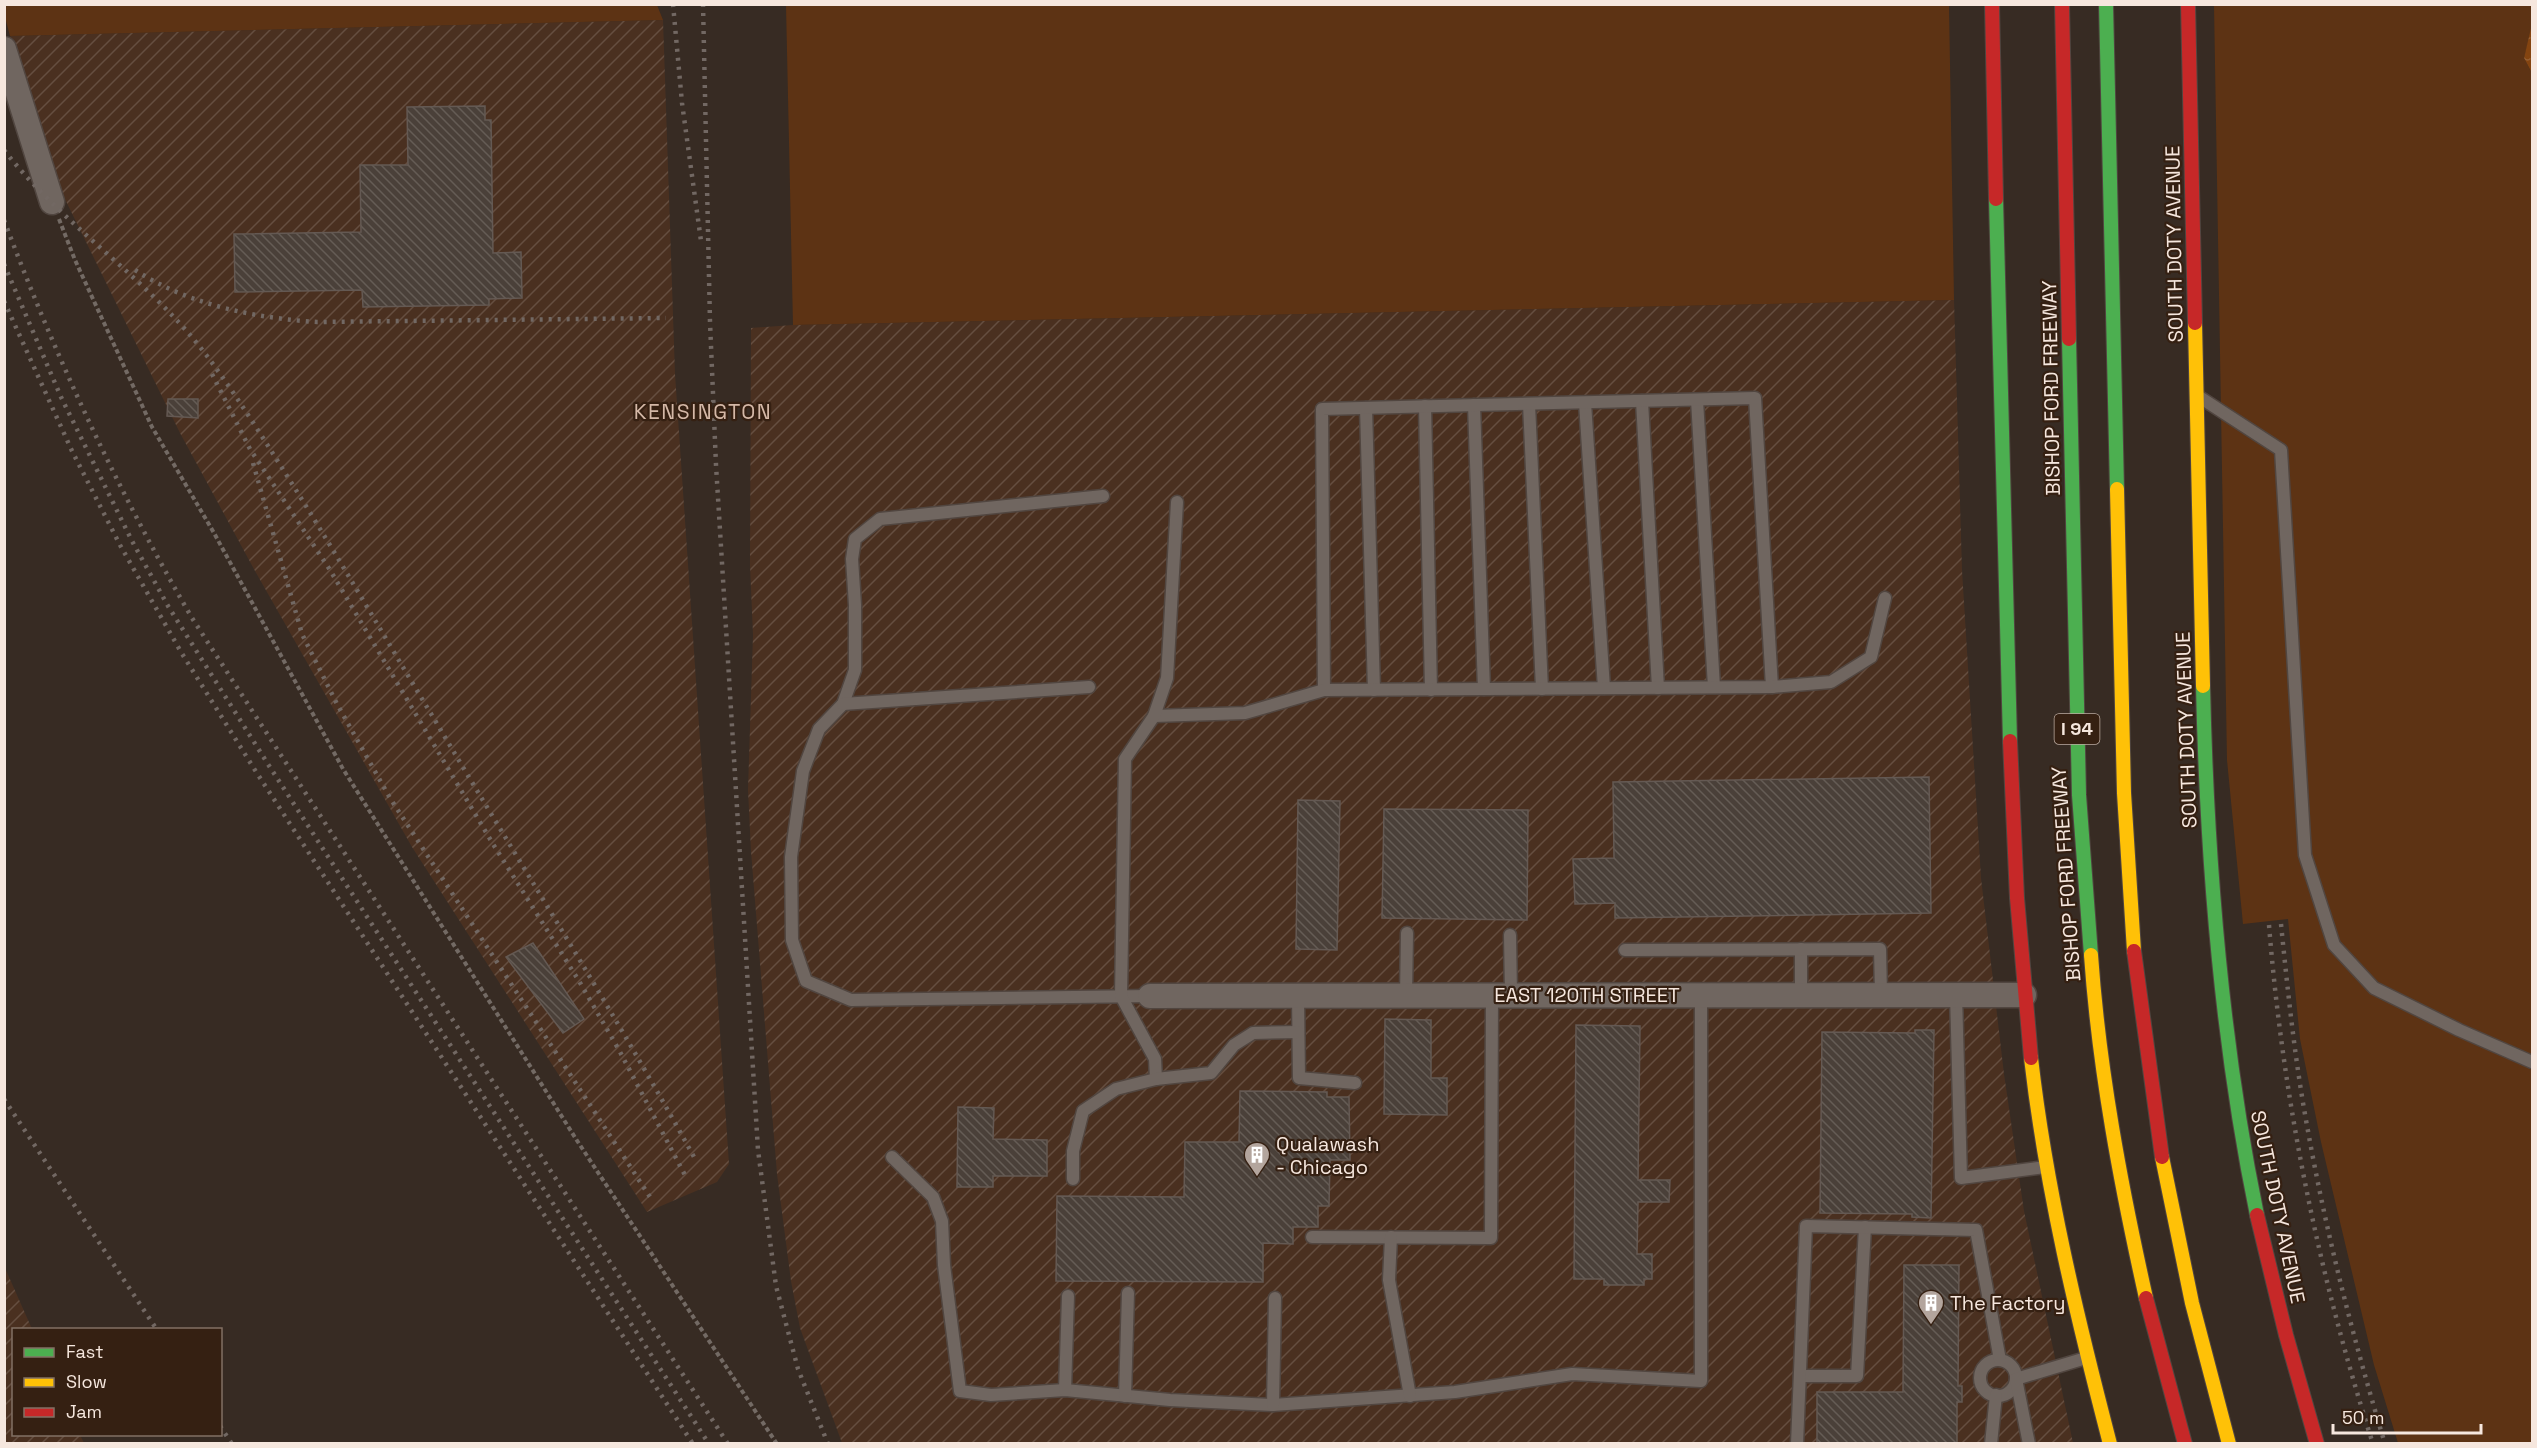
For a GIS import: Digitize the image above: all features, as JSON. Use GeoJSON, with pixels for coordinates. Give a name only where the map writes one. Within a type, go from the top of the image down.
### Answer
{"type":"FeatureCollection","features":[{"type":"Feature","properties":{"kind":"main road"},"geometry":{"type":"LineString","coordinates":[[1992,4],[2011,797],[2018,933],[2032,1068],[2056,1222],[2110,1443]]}},
{"type":"Feature","properties":{"kind":"main road","name":"BISHOP FORD FREEWAY"},"geometry":{"type":"LineString","coordinates":[[2062,4],[2079,795],[2092,974],[2104,1070],[2129,1221],[2148,1308],[2185,1443]]}},
{"type":"Feature","properties":{"kind":"main road","name":"I 94"},"geometry":{"type":"LineString","coordinates":[[2106,4],[2124,793],[2136,968],[2159,1142],[2192,1303],[2229,1443]]}},
{"type":"Feature","properties":{"kind":"main road","name":"SOUTH DOTY AVENUE"},"geometry":{"type":"LineString","coordinates":[[2188,4],[2205,733],[2214,920],[2222,1005],[2233,1083],[2255,1205],[2290,1351],[2317,1443]]}},
{"type":"Feature","properties":{"kind":"street"},"geometry":{"type":"LineString","coordinates":[[4,49],[52,202]]}},
{"type":"Feature","properties":{"kind":"street","name":"EAST 120TH STREET"},"geometry":{"type":"LineString","coordinates":[[1150,996],[2024,995]]}},
{"type":"Feature","properties":{"kind":"lane"},"geometry":{"type":"LineString","coordinates":[[2197,396],[2281,450],[2304,855],[2334,945],[2374,988],[2459,1030],[2532,1062]]}},
{"type":"Feature","properties":{"kind":"lane"},"geometry":{"type":"LineString","coordinates":[[1324,690],[1322,409],[1755,398],[1772,687]]}},
{"type":"Feature","properties":{"kind":"lane"},"geometry":{"type":"LineString","coordinates":[[1697,400],[1714,687]]}},
{"type":"Feature","properties":{"kind":"lane"},"geometry":{"type":"LineString","coordinates":[[1642,401],[1658,688]]}},
{"type":"Feature","properties":{"kind":"lane"},"geometry":{"type":"LineString","coordinates":[[1585,402],[1604,688]]}},
{"type":"Feature","properties":{"kind":"lane"},"geometry":{"type":"LineString","coordinates":[[1529,404],[1542,689]]}},
{"type":"Feature","properties":{"kind":"lane"},"geometry":{"type":"LineString","coordinates":[[1474,405],[1484,689]]}},
{"type":"Feature","properties":{"kind":"lane"},"geometry":{"type":"LineString","coordinates":[[1425,406],[1431,690]]}},
{"type":"Feature","properties":{"kind":"lane"},"geometry":{"type":"LineString","coordinates":[[1366,408],[1374,690]]}},
{"type":"Feature","properties":{"kind":"lane"},"geometry":{"type":"LineString","coordinates":[[1103,496],[880,519],[855,539],[852,559],[855,670],[843,704],[819,729],[803,771],[791,857],[792,939],[806,981],[851,1000],[1150,996]]}},
{"type":"Feature","properties":{"kind":"lane"},"geometry":{"type":"LineString","coordinates":[[1156,1079],[1155,1059],[1121,996],[1125,759],[1154,716],[1167,678],[1178,502]]}},
{"type":"Feature","properties":{"kind":"lane"},"geometry":{"type":"LineString","coordinates":[[1154,716],[1245,713],[1324,690],[1772,687],[1831,682],[1871,657],[1885,598]]}},
{"type":"Feature","properties":{"kind":"lane"},"geometry":{"type":"LineString","coordinates":[[843,704],[1089,687]]}},
{"type":"Feature","properties":{"kind":"lane"},"geometry":{"type":"LineString","coordinates":[[1406,995],[1407,933]]}},
{"type":"Feature","properties":{"kind":"lane"},"geometry":{"type":"LineString","coordinates":[[1312,1237],[1491,1238],[1501,995],[1510,934]]}},
{"type":"Feature","properties":{"kind":"lane"},"geometry":{"type":"LineString","coordinates":[[1801,949],[1801,994]]}},
{"type":"Feature","properties":{"kind":"lane"},"geometry":{"type":"LineString","coordinates":[[1625,950],[1880,950],[1881,994]]}},
{"type":"Feature","properties":{"kind":"lane"},"geometry":{"type":"LineString","coordinates":[[1956,994],[1961,1178],[2047,1167]]}},
{"type":"Feature","properties":{"kind":"lane"},"geometry":{"type":"LineString","coordinates":[[892,1157],[933,1197],[942,1221],[944,1265],[960,1391],[991,1395],[1065,1390],[1273,1405],[1410,1396],[1572,1374],[1701,1381],[1701,995]]}},
{"type":"Feature","properties":{"kind":"lane"},"geometry":{"type":"LineString","coordinates":[[1298,996],[1299,1078],[1355,1083]]}},
{"type":"Feature","properties":{"kind":"lane"},"geometry":{"type":"LineString","coordinates":[[1073,1179],[1073,1151],[1083,1111],[1116,1089],[1156,1079],[1211,1073],[1234,1046],[1253,1033],[1298,1032]]}},
{"type":"Feature","properties":{"kind":"lane"},"geometry":{"type":"LineString","coordinates":[[1797,1443],[1806,1226],[1976,1230],[2000,1360]]}},
{"type":"Feature","properties":{"kind":"lane"},"geometry":{"type":"LineString","coordinates":[[1800,1376],[1857,1376],[1865,1227]]}},
{"type":"Feature","properties":{"kind":"lane"},"geometry":{"type":"LineString","coordinates":[[1391,1238],[1389,1280],[1410,1396]]}},
{"type":"Feature","properties":{"kind":"lane"},"geometry":{"type":"LineString","coordinates":[[1125,1396],[1128,1293]]}},
{"type":"Feature","properties":{"kind":"lane"},"geometry":{"type":"LineString","coordinates":[[1065,1390],[1068,1296]]}},
{"type":"Feature","properties":{"kind":"lane"},"geometry":{"type":"LineString","coordinates":[[1273,1405],[1275,1298]]}},
{"type":"Feature","properties":{"kind":"lane"},"geometry":{"type":"LineString","coordinates":[[2029,1443],[2016,1380],[2014,1369],[2006,1361],[1989,1362],[1980,1376],[1986,1391],[1996,1395],[2011,1390],[2016,1380],[2088,1358]]}},
{"type":"Feature","properties":{"kind":"lane"},"geometry":{"type":"LineString","coordinates":[[1991,1443],[1996,1395]]}},
{"type":"Feature","properties":{"kind":"path"},"geometry":{"type":"LineString","coordinates":[[52,202],[75,260],[152,427],[214,533],[343,769],[576,1139],[777,1443]]}},
{"type":"Feature","properties":{"kind":"shaded area"},"geometry":{"type":"Polygon","coordinates":[[[5,4],[657,5],[663,20],[10,36],[5,17],[5,4]]]}},
{"type":"Feature","properties":{"kind":"shaded area"},"geometry":{"type":"Polygon","coordinates":[[[786,5],[1949,5],[1954,300],[793,325],[786,5]]]}},
{"type":"Feature","properties":{"kind":"shaded area"},"geometry":{"type":"Polygon","coordinates":[[[2214,5],[2532,5],[2532,29],[2524,58],[2532,73],[2532,1443],[2398,1443],[2374,1365],[2321,1142],[2300,1039],[2288,919],[2243,924],[2227,760],[2214,5]]]}},
{"type":"Feature","properties":{"kind":"shaded area"},"geometry":{"type":"Polygon","coordinates":[[[663,20],[675,374],[729,1164],[717,1182],[647,1212],[412,847],[255,571],[180,433],[58,185],[10,36],[663,20]]]}},
{"type":"Feature","properties":{"kind":"shaded area"},"geometry":{"type":"Polygon","coordinates":[[[1954,300],[1962,570],[1981,878],[2004,1074],[2024,1211],[2073,1443],[842,1443],[800,1328],[791,1281],[777,1174],[748,790],[753,635],[750,565],[751,328],[793,325],[1954,300]]]}},
{"type":"Feature","properties":{"kind":"shaded area"},"geometry":{"type":"Polygon","coordinates":[[[5,1268],[32,1328],[12,1328],[12,1436],[80,1436],[84,1443],[5,1443],[5,1268]]]}},
{"type":"Feature","properties":{"kind":"water"},"geometry":{"type":"Polygon","coordinates":[[[2532,24],[2532,73],[2524,58],[2532,24]]]}},
{"type":"Feature","properties":{"kind":"building"},"geometry":{"type":"Polygon","coordinates":[[[485,106],[485,120],[491,120],[493,253],[521,252],[522,298],[489,299],[489,305],[363,307],[362,290],[235,292],[234,234],[361,232],[360,165],[408,165],[407,107],[485,106]]]}},
{"type":"Feature","properties":{"kind":"building"},"geometry":{"type":"Polygon","coordinates":[[[168,399],[198,399],[198,418],[167,416],[168,399]]]}},
{"type":"Feature","properties":{"kind":"building"},"geometry":{"type":"Polygon","coordinates":[[[1929,777],[1931,913],[1615,918],[1615,903],[1575,904],[1573,859],[1614,858],[1613,782],[1929,777]]]}},
{"type":"Feature","properties":{"kind":"building"},"geometry":{"type":"Polygon","coordinates":[[[1298,800],[1340,801],[1337,950],[1296,949],[1298,800]]]}},
{"type":"Feature","properties":{"kind":"building"},"geometry":{"type":"Polygon","coordinates":[[[1384,809],[1528,810],[1527,920],[1382,918],[1384,809]]]}},
{"type":"Feature","properties":{"kind":"building"},"geometry":{"type":"Polygon","coordinates":[[[533,943],[584,1019],[563,1033],[506,957],[533,943]]]}},
{"type":"Feature","properties":{"kind":"building"},"geometry":{"type":"Polygon","coordinates":[[[1385,1019],[1431,1020],[1431,1078],[1447,1078],[1447,1115],[1384,1114],[1385,1019]]]}},
{"type":"Feature","properties":{"kind":"building"},"geometry":{"type":"Polygon","coordinates":[[[1576,1025],[1640,1026],[1638,1180],[1670,1180],[1669,1202],[1638,1202],[1637,1254],[1652,1254],[1652,1279],[1644,1279],[1644,1285],[1604,1285],[1604,1279],[1574,1279],[1576,1025]]]}},
{"type":"Feature","properties":{"kind":"building"},"geometry":{"type":"Polygon","coordinates":[[[1915,1030],[1934,1030],[1931,1218],[1912,1217],[1912,1214],[1820,1213],[1822,1032],[1915,1033],[1915,1030]]]}},
{"type":"Feature","properties":{"kind":"building","name":"Qualawash - Chicago"},"geometry":{"type":"Polygon","coordinates":[[[1240,1091],[1327,1092],[1327,1097],[1349,1097],[1350,1160],[1330,1160],[1329,1206],[1318,1206],[1318,1227],[1293,1227],[1293,1244],[1263,1243],[1263,1282],[1056,1281],[1057,1196],[1184,1197],[1185,1142],[1239,1142],[1240,1091]]]}},
{"type":"Feature","properties":{"kind":"building"},"geometry":{"type":"Polygon","coordinates":[[[958,1107],[994,1108],[993,1139],[1047,1140],[1047,1176],[993,1176],[993,1187],[957,1187],[958,1107]]]}},
{"type":"Feature","properties":{"kind":"building","name":"The Factory"},"geometry":{"type":"Polygon","coordinates":[[[1904,1265],[1959,1265],[1958,1386],[1962,1386],[1962,1402],[1957,1402],[1957,1443],[1817,1443],[1817,1392],[1903,1392],[1904,1265]]]}},
{"type":"Feature","properties":{"kind":"railway"},"geometry":{"type":"LineString","coordinates":[[673,4],[682,103],[701,241]]}},
{"type":"Feature","properties":{"kind":"railway"},"geometry":{"type":"LineString","coordinates":[[703,4],[710,322],[716,465],[758,1150],[776,1286],[798,1369],[828,1444]]}},
{"type":"Feature","properties":{"kind":"railway"},"geometry":{"type":"LineString","coordinates":[[4,150],[53,204],[133,277],[184,328],[229,386],[344,568],[598,991],[694,1157]]}},
{"type":"Feature","properties":{"kind":"railway"},"geometry":{"type":"LineString","coordinates":[[4,220],[45,323],[90,423],[139,522],[192,618],[728,1444]]}},
{"type":"Feature","properties":{"kind":"railway"},"geometry":{"type":"LineString","coordinates":[[4,264],[61,397],[132,541],[168,606],[709,1444]]}},
{"type":"Feature","properties":{"kind":"railway"},"geometry":{"type":"LineString","coordinates":[[135,270],[200,301],[246,313],[294,320],[317,322],[666,318]]}},
{"type":"Feature","properties":{"kind":"railway"},"geometry":{"type":"LineString","coordinates":[[4,301],[72,451],[120,545],[181,652],[253,767],[693,1444]]}},
{"type":"Feature","properties":{"kind":"railway"},"geometry":{"type":"LineString","coordinates":[[212,374],[250,449],[330,570],[493,844],[579,981],[619,1050],[687,1179]]}},
{"type":"Feature","properties":{"kind":"railway"},"geometry":{"type":"LineString","coordinates":[[253,463],[302,634],[337,704],[390,798],[650,1197]]}},
{"type":"Feature","properties":{"kind":"railway"},"geometry":{"type":"LineString","coordinates":[[2281,924],[2303,1105],[2315,1171],[2342,1289],[2385,1444]]}},
{"type":"Feature","properties":{"kind":"railway"},"geometry":{"type":"LineString","coordinates":[[2269,925],[2284,1057],[2306,1188],[2336,1317],[2373,1444]]}},
{"type":"Feature","properties":{"kind":"railway"},"geometry":{"type":"LineString","coordinates":[[4,1099],[156,1328]]}},
{"type":"Feature","properties":{"kind":"railway"},"geometry":{"type":"LineString","coordinates":[[222,1429],[232,1444]]}},
{"type":"Feature","properties":{"kind":"traffic: fast"},"geometry":{"type":"LineString","coordinates":[[2106,4],[2117,489]]}},
{"type":"Feature","properties":{"kind":"traffic: fast"},"geometry":{"type":"LineString","coordinates":[[1996,199],[2010,741]]}},
{"type":"Feature","properties":{"kind":"traffic: fast"},"geometry":{"type":"LineString","coordinates":[[2069,339],[2079,795],[2091,955]]}},
{"type":"Feature","properties":{"kind":"traffic: fast"},"geometry":{"type":"LineString","coordinates":[[2203,686],[2208,819],[2218,952],[2234,1084],[2257,1215]]}},
{"type":"Feature","properties":{"kind":"traffic: slow"},"geometry":{"type":"LineString","coordinates":[[2195,323],[2203,686]]}},
{"type":"Feature","properties":{"kind":"traffic: slow"},"geometry":{"type":"LineString","coordinates":[[2117,489],[2124,793],[2134,951]]}},
{"type":"Feature","properties":{"kind":"traffic: slow"},"geometry":{"type":"LineString","coordinates":[[2091,955],[2105,1085],[2146,1298]]}},
{"type":"Feature","properties":{"kind":"traffic: slow"},"geometry":{"type":"LineString","coordinates":[[2031,1058],[2045,1156],[2064,1253],[2110,1444]]}},
{"type":"Feature","properties":{"kind":"traffic: slow"},"geometry":{"type":"LineString","coordinates":[[2162,1157],[2192,1303],[2229,1444]]}},
{"type":"Feature","properties":{"kind":"traffic: jam"},"geometry":{"type":"LineString","coordinates":[[1992,4],[1996,199]]}},
{"type":"Feature","properties":{"kind":"traffic: jam"},"geometry":{"type":"LineString","coordinates":[[2062,4],[2069,339]]}},
{"type":"Feature","properties":{"kind":"traffic: jam"},"geometry":{"type":"LineString","coordinates":[[2188,4],[2195,323]]}},
{"type":"Feature","properties":{"kind":"traffic: jam"},"geometry":{"type":"LineString","coordinates":[[2010,741],[2017,898],[2031,1058]]}},
{"type":"Feature","properties":{"kind":"traffic: jam"},"geometry":{"type":"LineString","coordinates":[[2134,951],[2162,1157]]}},
{"type":"Feature","properties":{"kind":"traffic: jam"},"geometry":{"type":"LineString","coordinates":[[2257,1215],[2286,1335],[2317,1444]]}},
{"type":"Feature","properties":{"kind":"traffic: jam"},"geometry":{"type":"LineString","coordinates":[[2146,1298],[2185,1444]]}},
{"type":"Feature","properties":{"kind":"place","name":"Qualawash - Chicago"},"geometry":{"type":"Point","coordinates":[1257,1178]}},
{"type":"Feature","properties":{"kind":"place","name":"The Factory"},"geometry":{"type":"Point","coordinates":[1931,1326]}},
{"type":"Feature","properties":{"kind":"district","name":"KENSINGTON"},"geometry":{"type":"Point","coordinates":[703,412]}}]}
